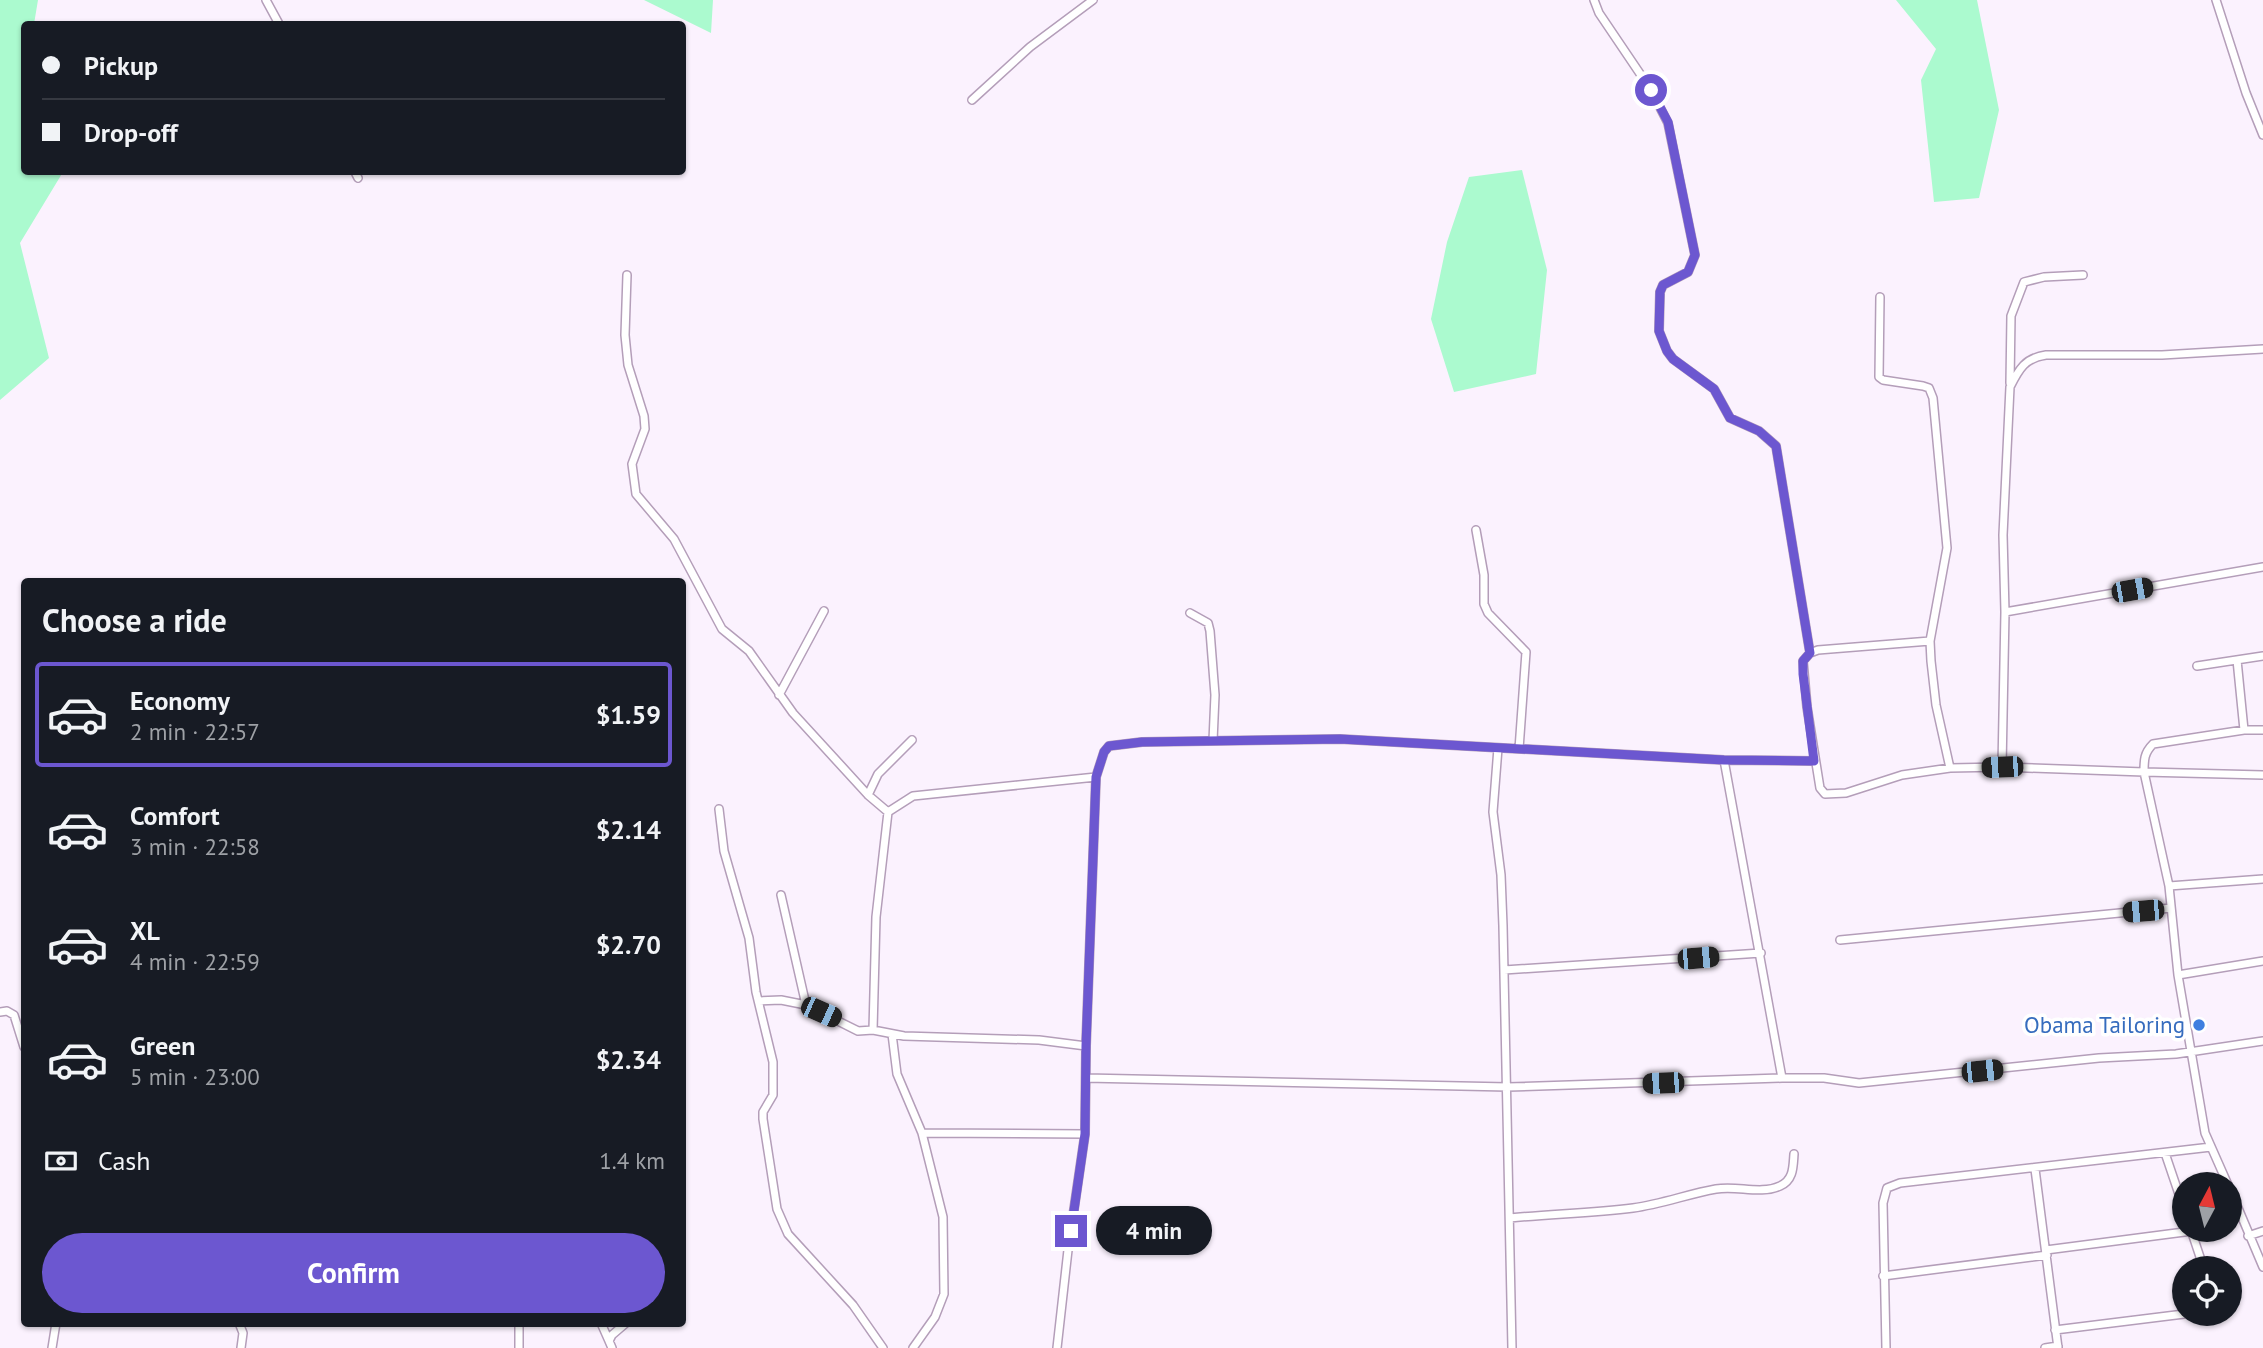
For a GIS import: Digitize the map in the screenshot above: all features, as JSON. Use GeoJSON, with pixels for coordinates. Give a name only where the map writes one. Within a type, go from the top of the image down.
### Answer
{"type":"FeatureCollection","features":[{"type":"Feature","properties":{"kind":"street"},"geometry":{"type":"LineString","coordinates":[[265,0],[277,21]]}},
{"type":"Feature","properties":{"kind":"street"},"geometry":{"type":"LineString","coordinates":[[972,100],[1030,47],[1093,0]]}},
{"type":"Feature","properties":{"kind":"street"},"geometry":{"type":"LineString","coordinates":[[1594,0],[1599,13],[1651,90],[1668,122],[1695,255],[1688,272],[1663,285],[1660,292],[1659,331],[1673,359],[1714,389],[1730,418],[1759,431],[1776,446],[1810,653]]}},
{"type":"Feature","properties":{"kind":"street"},"geometry":{"type":"LineString","coordinates":[[2216,0],[2263,135]]}},
{"type":"Feature","properties":{"kind":"street"},"geometry":{"type":"LineString","coordinates":[[627,275],[625,335],[628,365],[644,416],[645,429],[632,464],[636,494],[674,539],[722,629],[749,651],[779,695],[868,795],[888,812]]}},
{"type":"Feature","properties":{"kind":"street"},"geometry":{"type":"LineString","coordinates":[[2002,767],[2005,612],[2003,535],[2011,316],[2020,288],[2029,280],[2083,275]]}},
{"type":"Feature","properties":{"kind":"street"},"geometry":{"type":"LineString","coordinates":[[1880,297],[1879,377],[1929,388],[1933,398],[1947,548],[1930,640],[1936,705],[1950,768]]}},
{"type":"Feature","properties":{"kind":"street"},"geometry":{"type":"LineString","coordinates":[[2010,387],[2024,364],[2033,357],[2162,355],[2263,349]]}},
{"type":"Feature","properties":{"kind":"street"},"geometry":{"type":"LineString","coordinates":[[1476,530],[1484,575],[1484,604],[1488,613],[1526,652],[1519,750]]}},
{"type":"Feature","properties":{"kind":"street"},"geometry":{"type":"LineString","coordinates":[[2005,612],[2263,567]]}},
{"type":"Feature","properties":{"kind":"street"},"geometry":{"type":"LineString","coordinates":[[779,695],[824,611]]}},
{"type":"Feature","properties":{"kind":"street"},"geometry":{"type":"LineString","coordinates":[[1190,613],[1208,623],[1210,631],[1215,695],[1213,741]]}},
{"type":"Feature","properties":{"kind":"street"},"geometry":{"type":"LineString","coordinates":[[1930,640],[1818,650],[1810,653],[1803,661],[1814,761],[1819,788],[1825,794],[1832,795],[1902,775],[1950,768],[2002,767],[2263,775]]}},
{"type":"Feature","properties":{"kind":"street"},"geometry":{"type":"LineString","coordinates":[[2197,666],[2263,656]]}},
{"type":"Feature","properties":{"kind":"street"},"geometry":{"type":"LineString","coordinates":[[2236,660],[2244,730]]}},
{"type":"Feature","properties":{"kind":"street"},"geometry":{"type":"LineString","coordinates":[[2222,1172],[2205,1133],[2178,975],[2169,886],[2144,772],[2147,750],[2153,744],[2244,730],[2263,730]]}},
{"type":"Feature","properties":{"kind":"street"},"geometry":{"type":"LineString","coordinates":[[1057,1348],[1085,1134],[1096,777],[1104,752],[1109,746],[1142,742],[1340,739],[1724,760],[1814,761]]}},
{"type":"Feature","properties":{"kind":"street"},"geometry":{"type":"LineString","coordinates":[[868,795],[878,774],[912,740]]}},
{"type":"Feature","properties":{"kind":"street"},"geometry":{"type":"LineString","coordinates":[[1498,748],[1493,812],[1502,875],[1512,1348]]}},
{"type":"Feature","properties":{"kind":"street"},"geometry":{"type":"LineString","coordinates":[[1724,760],[1782,1078]]}},
{"type":"Feature","properties":{"kind":"street"},"geometry":{"type":"LineString","coordinates":[[888,812],[913,796],[1096,777]]}},
{"type":"Feature","properties":{"kind":"street"},"geometry":{"type":"LineString","coordinates":[[719,809],[724,851],[749,938],[758,1002],[772,1062],[773,1095],[763,1112],[763,1119],[777,1209],[788,1234],[853,1305],[883,1348]]}},
{"type":"Feature","properties":{"kind":"street"},"geometry":{"type":"LineString","coordinates":[[873,1030],[876,916],[888,812]]}},
{"type":"Feature","properties":{"kind":"street"},"geometry":{"type":"LineString","coordinates":[[2169,886],[2263,879]]}},
{"type":"Feature","properties":{"kind":"street"},"geometry":{"type":"LineString","coordinates":[[781,895],[806,1005]]}},
{"type":"Feature","properties":{"kind":"street"},"geometry":{"type":"LineString","coordinates":[[1840,940],[2171,908]]}},
{"type":"Feature","properties":{"kind":"street"},"geometry":{"type":"LineString","coordinates":[[1504,970],[1761,953]]}},
{"type":"Feature","properties":{"kind":"street"},"geometry":{"type":"LineString","coordinates":[[2178,975],[2263,961]]}},
{"type":"Feature","properties":{"kind":"street"},"geometry":{"type":"LineString","coordinates":[[758,1002],[781,1000],[806,1005],[858,1031],[1039,1040],[1086,1046]]}},
{"type":"Feature","properties":{"kind":"street"},"geometry":{"type":"LineString","coordinates":[[0,1012],[7,1011],[13,1015],[21,1038]]}},
{"type":"Feature","properties":{"kind":"street"},"geometry":{"type":"LineString","coordinates":[[892,1034],[897,1074],[922,1133],[943,1217],[944,1294],[935,1317],[913,1348]]}},
{"type":"Feature","properties":{"kind":"street"},"geometry":{"type":"LineString","coordinates":[[1086,1078],[1508,1087],[1782,1078],[1824,1078],[1859,1083],[2190,1052],[2263,1041]]}},
{"type":"Feature","properties":{"kind":"street"},"geometry":{"type":"LineString","coordinates":[[922,1133],[1085,1134]]}},
{"type":"Feature","properties":{"kind":"street"},"geometry":{"type":"LineString","coordinates":[[1886,1348],[1883,1203],[1887,1188],[1900,1183],[2211,1147]]}},
{"type":"Feature","properties":{"kind":"street"},"geometry":{"type":"LineString","coordinates":[[2165,1153],[2172,1174]]}},
{"type":"Feature","properties":{"kind":"street"},"geometry":{"type":"LineString","coordinates":[[1510,1218],[1632,1208],[1668,1202],[1717,1188],[1751,1190],[1780,1186],[1788,1180],[1793,1171],[1794,1154]]}},
{"type":"Feature","properties":{"kind":"street"},"geometry":{"type":"LineString","coordinates":[[2035,1169],[2058,1347],[2045,1348]]}},
{"type":"Feature","properties":{"kind":"street"},"geometry":{"type":"LineString","coordinates":[[2242,1221],[2263,1267]]}},
{"type":"Feature","properties":{"kind":"street"},"geometry":{"type":"LineString","coordinates":[[2248,1236],[2263,1231]]}},
{"type":"Feature","properties":{"kind":"street"},"geometry":{"type":"LineString","coordinates":[[1883,1276],[2172,1234]]}},
{"type":"Feature","properties":{"kind":"street"},"geometry":{"type":"LineString","coordinates":[[2055,1330],[2172,1315]]}},
{"type":"Feature","properties":{"kind":"street"},"geometry":{"type":"LineString","coordinates":[[52,1348],[55,1327]]}},
{"type":"Feature","properties":{"kind":"street"},"geometry":{"type":"LineString","coordinates":[[241,1327],[243,1333],[241,1348]]}},
{"type":"Feature","properties":{"kind":"street"},"geometry":{"type":"LineString","coordinates":[[519,1327],[519,1348]]}},
{"type":"Feature","properties":{"kind":"street"},"geometry":{"type":"LineString","coordinates":[[603,1327],[611,1345]]}},
{"type":"Feature","properties":{"kind":"street"},"geometry":{"type":"LineString","coordinates":[[611,1345],[612,1335],[621,1327]]}},
{"type":"Feature","properties":{"kind":"green space"},"geometry":{"type":"Polygon","coordinates":[[[0,0],[38,0],[34,21],[21,21],[21,175],[61,175],[20,243],[49,358],[0,400],[0,0]]]}},
{"type":"Feature","properties":{"kind":"green space"},"geometry":{"type":"Polygon","coordinates":[[[644,0],[713,0],[711,33],[644,0]]]}},
{"type":"Feature","properties":{"kind":"green space"},"geometry":{"type":"Polygon","coordinates":[[[1896,0],[1977,0],[1999,110],[1979,198],[1934,202],[1921,80],[1936,49],[1896,0]]]}},
{"type":"Feature","properties":{"kind":"green space"},"geometry":{"type":"Polygon","coordinates":[[[1522,170],[1547,270],[1536,374],[1454,392],[1431,319],[1447,242],[1469,177],[1522,170]]]}},
{"type":"Feature","properties":{"kind":"place","name":"Obama Tailoring"},"geometry":{"type":"Point","coordinates":[2199,1025]}},
{"type":"Feature","properties":{"kind":"route"},"geometry":{"type":"LineString","coordinates":[[1071,1231],[1085,1134],[1096,777],[1104,752],[1109,746],[1142,742],[1340,739],[1427,742],[1591,754],[1814,761],[1803,674],[1803,661],[1810,653],[1776,446],[1759,431],[1730,418],[1714,389],[1673,359],[1659,331],[1658,303],[1663,285],[1688,272],[1695,255],[1668,122],[1651,90]]}}]}
